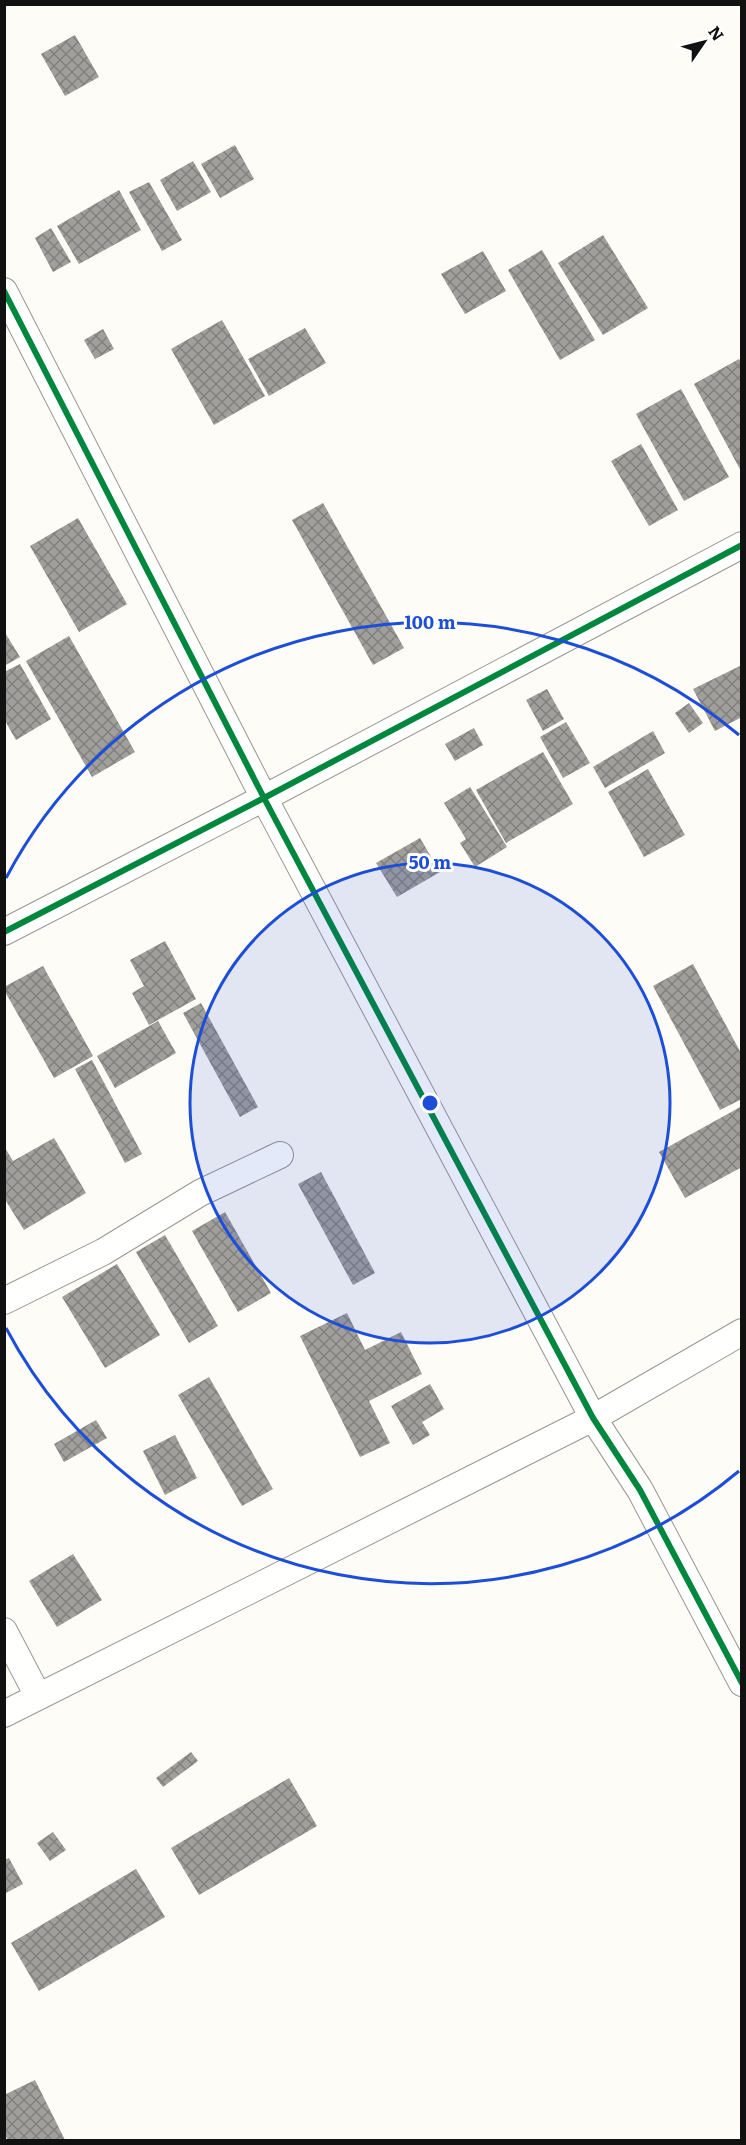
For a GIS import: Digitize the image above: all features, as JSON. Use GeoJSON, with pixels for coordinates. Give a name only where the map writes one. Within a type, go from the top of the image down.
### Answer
{"type":"FeatureCollection","features":[{"type":"Feature","properties":{"kind":"street"},"geometry":{"type":"LineString","coordinates":[[4,291],[264,798],[593,1418],[640,1490],[741,1683]]}},
{"type":"Feature","properties":{"kind":"street"},"geometry":{"type":"LineString","coordinates":[[4,932],[264,798],[741,546]]}},
{"type":"Feature","properties":{"kind":"street"},"geometry":{"type":"LineString","coordinates":[[4,1301],[103,1252],[200,1193],[279,1155]]}},
{"type":"Feature","properties":{"kind":"street"},"geometry":{"type":"LineString","coordinates":[[4,1714],[593,1418],[741,1332]]}},
{"type":"Feature","properties":{"kind":"street"},"geometry":{"type":"LineString","coordinates":[[4,1631],[38,1696]]}},
{"type":"Feature","properties":{"kind":"building"},"geometry":{"type":"Polygon","coordinates":[[[75,35],[99,77],[65,96],[41,54],[75,35]]]}},
{"type":"Feature","properties":{"kind":"building"},"geometry":{"type":"Polygon","coordinates":[[[235,145],[254,179],[220,198],[201,164],[235,145]]]}},
{"type":"Feature","properties":{"kind":"building"},"geometry":{"type":"Polygon","coordinates":[[[193,161],[211,192],[177,211],[160,180],[193,161]]]}},
{"type":"Feature","properties":{"kind":"building"},"geometry":{"type":"Polygon","coordinates":[[[149,182],[182,240],[162,251],[129,192],[149,182]]]}},
{"type":"Feature","properties":{"kind":"building"},"geometry":{"type":"Polygon","coordinates":[[[119,190],[141,230],[79,264],[57,226],[119,190]]]}},
{"type":"Feature","properties":{"kind":"building"},"geometry":{"type":"Polygon","coordinates":[[[51,228],[71,262],[53,272],[35,238],[51,228]]]}},
{"type":"Feature","properties":{"kind":"building"},"geometry":{"type":"Polygon","coordinates":[[[603,235],[648,308],[603,335],[558,263],[603,235]]]}},
{"type":"Feature","properties":{"kind":"building"},"geometry":{"type":"Polygon","coordinates":[[[542,250],[595,340],[560,360],[508,270],[542,250]]]}},
{"type":"Feature","properties":{"kind":"building"},"geometry":{"type":"Polygon","coordinates":[[[483,251],[506,291],[465,314],[441,274],[483,251]]]}},
{"type":"Feature","properties":{"kind":"building"},"geometry":{"type":"Polygon","coordinates":[[[222,320],[265,396],[214,425],[171,349],[222,320]]]}},
{"type":"Feature","properties":{"kind":"building"},"geometry":{"type":"Polygon","coordinates":[[[305,328],[326,363],[269,396],[248,359],[305,328]]]}},
{"type":"Feature","properties":{"kind":"building"},"geometry":{"type":"Polygon","coordinates":[[[103,329],[114,349],[95,359],[84,340],[103,329]]]}},
{"type":"Feature","properties":{"kind":"building"},"geometry":{"type":"Polygon","coordinates":[[[739,359],[742,364],[742,473],[694,384],[739,359]]]}},
{"type":"Feature","properties":{"kind":"building"},"geometry":{"type":"Polygon","coordinates":[[[681,389],[729,477],[684,501],[636,414],[681,389]]]}},
{"type":"Feature","properties":{"kind":"building"},"geometry":{"type":"Polygon","coordinates":[[[641,444],[678,510],[649,526],[611,461],[641,444]]]}},
{"type":"Feature","properties":{"kind":"building"},"geometry":{"type":"Polygon","coordinates":[[[323,503],[404,648],[373,665],[292,520],[323,503]]]}},
{"type":"Feature","properties":{"kind":"building"},"geometry":{"type":"Polygon","coordinates":[[[78,518],[127,604],[79,632],[30,546],[78,518]]]}},
{"type":"Feature","properties":{"kind":"building"},"geometry":{"type":"Polygon","coordinates":[[[4,631],[20,657],[4,666],[4,631]]]}},
{"type":"Feature","properties":{"kind":"building"},"geometry":{"type":"Polygon","coordinates":[[[69,636],[135,752],[92,777],[26,661],[69,636]]]}},
{"type":"Feature","properties":{"kind":"building"},"geometry":{"type":"Polygon","coordinates":[[[20,664],[51,719],[16,740],[4,719],[4,672],[20,664]]]}},
{"type":"Feature","properties":{"kind":"building"},"geometry":{"type":"Polygon","coordinates":[[[742,665],[742,717],[715,731],[693,689],[742,665]]]}},
{"type":"Feature","properties":{"kind":"building"},"geometry":{"type":"Polygon","coordinates":[[[547,689],[564,719],[543,731],[526,700],[547,689]]]}},
{"type":"Feature","properties":{"kind":"building"},"geometry":{"type":"Polygon","coordinates":[[[689,703],[703,723],[689,733],[675,713],[689,703]]]}},
{"type":"Feature","properties":{"kind":"building"},"geometry":{"type":"Polygon","coordinates":[[[566,722],[590,763],[563,778],[540,737],[566,722]]]}},
{"type":"Feature","properties":{"kind":"building"},"geometry":{"type":"Polygon","coordinates":[[[474,728],[483,745],[455,761],[445,744],[474,728]]]}},
{"type":"Feature","properties":{"kind":"building"},"geometry":{"type":"Polygon","coordinates":[[[653,731],[665,753],[605,788],[593,767],[653,731]]]}},
{"type":"Feature","properties":{"kind":"building"},"geometry":{"type":"Polygon","coordinates":[[[543,752],[573,804],[506,843],[476,790],[543,752]]]}},
{"type":"Feature","properties":{"kind":"building"},"geometry":{"type":"Polygon","coordinates":[[[648,769],[685,835],[644,857],[608,792],[648,769]]]}},
{"type":"Feature","properties":{"kind":"building"},"geometry":{"type":"Polygon","coordinates":[[[470,787],[507,847],[475,867],[460,843],[466,839],[444,803],[470,787]]]}},
{"type":"Feature","properties":{"kind":"building"},"geometry":{"type":"Polygon","coordinates":[[[420,838],[440,872],[397,897],[376,863],[420,838]]]}},
{"type":"Feature","properties":{"kind":"building"},"geometry":{"type":"Polygon","coordinates":[[[165,941],[196,999],[149,1025],[132,993],[144,986],[130,960],[165,941]]]}},
{"type":"Feature","properties":{"kind":"building"},"geometry":{"type":"Polygon","coordinates":[[[693,964],[742,1055],[742,1099],[720,1110],[653,986],[693,964]]]}},
{"type":"Feature","properties":{"kind":"building"},"geometry":{"type":"Polygon","coordinates":[[[43,966],[93,1056],[54,1078],[4,990],[4,987],[43,966]]]}},
{"type":"Feature","properties":{"kind":"building"},"geometry":{"type":"Polygon","coordinates":[[[201,1003],[258,1107],[240,1117],[183,1013],[201,1003]]]}},
{"type":"Feature","properties":{"kind":"building"},"geometry":{"type":"Polygon","coordinates":[[[158,1021],[176,1053],[115,1088],[97,1056],[158,1021]]]}},
{"type":"Feature","properties":{"kind":"building"},"geometry":{"type":"Polygon","coordinates":[[[92,1060],[142,1154],[125,1163],[75,1069],[92,1060]]]}},
{"type":"Feature","properties":{"kind":"building"},"geometry":{"type":"Polygon","coordinates":[[[742,1106],[742,1167],[685,1198],[659,1152],[742,1106]]]}},
{"type":"Feature","properties":{"kind":"building"},"geometry":{"type":"Polygon","coordinates":[[[54,1138],[86,1193],[24,1230],[4,1198],[4,1146],[13,1161],[54,1138]]]}},
{"type":"Feature","properties":{"kind":"building"},"geometry":{"type":"Polygon","coordinates":[[[321,1172],[375,1273],[353,1285],[298,1184],[321,1172]]]}},
{"type":"Feature","properties":{"kind":"building"},"geometry":{"type":"Polygon","coordinates":[[[225,1212],[271,1293],[238,1312],[192,1231],[225,1212]]]}},
{"type":"Feature","properties":{"kind":"building"},"geometry":{"type":"Polygon","coordinates":[[[165,1235],[218,1326],[189,1343],[136,1252],[165,1235]]]}},
{"type":"Feature","properties":{"kind":"building"},"geometry":{"type":"Polygon","coordinates":[[[117,1264],[160,1335],[105,1368],[62,1297],[117,1264]]]}},
{"type":"Feature","properties":{"kind":"building"},"geometry":{"type":"Polygon","coordinates":[[[347,1313],[365,1350],[401,1332],[422,1374],[369,1401],[390,1443],[360,1457],[300,1336],[347,1313]]]}},
{"type":"Feature","properties":{"kind":"building"},"geometry":{"type":"Polygon","coordinates":[[[209,1377],[273,1489],[242,1506],[178,1395],[209,1377]]]}},
{"type":"Feature","properties":{"kind":"building"},"geometry":{"type":"Polygon","coordinates":[[[430,1384],[444,1409],[422,1422],[430,1435],[413,1445],[391,1406],[430,1384]]]}},
{"type":"Feature","properties":{"kind":"building"},"geometry":{"type":"Polygon","coordinates":[[[96,1420],[107,1438],[64,1462],[54,1444],[96,1420]]]}},
{"type":"Feature","properties":{"kind":"building"},"geometry":{"type":"Polygon","coordinates":[[[175,1435],[197,1478],[165,1495],[143,1451],[175,1435]]]}},
{"type":"Feature","properties":{"kind":"building"},"geometry":{"type":"Polygon","coordinates":[[[73,1554],[102,1600],[57,1627],[29,1581],[73,1554]]]}},
{"type":"Feature","properties":{"kind":"building"},"geometry":{"type":"Polygon","coordinates":[[[191,1752],[198,1761],[163,1787],[156,1778],[191,1752]]]}},
{"type":"Feature","properties":{"kind":"building"},"geometry":{"type":"Polygon","coordinates":[[[289,1778],[317,1826],[199,1895],[171,1848],[289,1778]]]}},
{"type":"Feature","properties":{"kind":"building"},"geometry":{"type":"Polygon","coordinates":[[[53,1832],[66,1850],[50,1861],[37,1843],[53,1832]]]}},
{"type":"Feature","properties":{"kind":"building"},"geometry":{"type":"Polygon","coordinates":[[[9,1858],[23,1884],[4,1894],[4,1860],[9,1858]]]}},
{"type":"Feature","properties":{"kind":"building"},"geometry":{"type":"Polygon","coordinates":[[[136,1869],[165,1917],[39,1991],[11,1943],[136,1869]]]}},
{"type":"Feature","properties":{"kind":"building"},"geometry":{"type":"Polygon","coordinates":[[[35,2080],[65,2140],[8,2140],[4,2134],[4,2095],[35,2080]]]}},
{"type":"Feature","properties":{"kind":"cycle path"},"geometry":{"type":"LineString","coordinates":[[4,291],[264,798],[593,1418],[640,1490],[742,1683]]}},
{"type":"Feature","properties":{"kind":"cycle path"},"geometry":{"type":"LineString","coordinates":[[4,932],[264,798],[742,545]]}}]}
